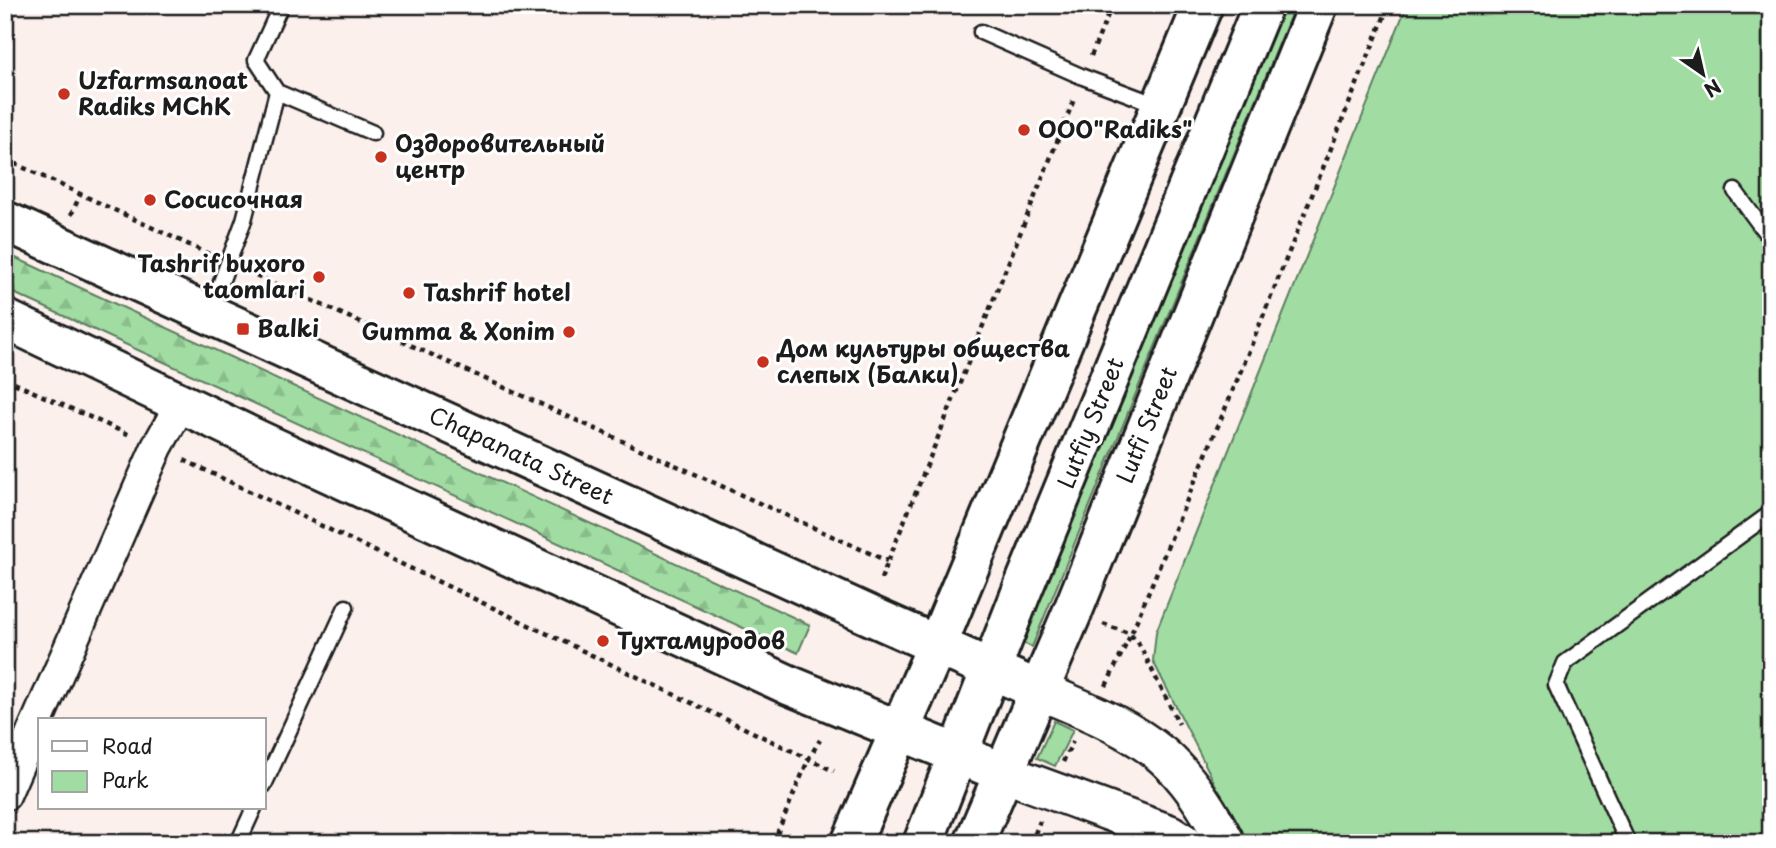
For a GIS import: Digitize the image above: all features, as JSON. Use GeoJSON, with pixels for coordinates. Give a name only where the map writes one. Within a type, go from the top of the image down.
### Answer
{"type":"FeatureCollection","features":[{"type":"Feature","properties":{"kind":"main road"},"geometry":{"type":"LineString","coordinates":[[851,843],[937,645],[1203,5]]}},
{"type":"Feature","properties":{"kind":"main road","name":"Lutfiy Street"},"geometry":{"type":"LineString","coordinates":[[923,843],[1263,5]]}},
{"type":"Feature","properties":{"kind":"main road","name":"Lutfi Street"},"geometry":{"type":"LineString","coordinates":[[974,843],[1072,612],[1318,5]]}},
{"type":"Feature","properties":{"kind":"main road","name":"Chapanata Street"},"geometry":{"type":"LineString","coordinates":[[5,221],[1038,690]]}},
{"type":"Feature","properties":{"kind":"main road"},"geometry":{"type":"LineString","coordinates":[[5,319],[260,441],[791,687],[1004,772]]}},
{"type":"Feature","properties":{"kind":"street"},"geometry":{"type":"LineString","coordinates":[[39,718],[157,447],[181,402]]}},
{"type":"Feature","properties":{"kind":"street"},"geometry":{"type":"LineString","coordinates":[[1038,690],[1115,724],[1163,755],[1213,818],[1226,843]]}},
{"type":"Feature","properties":{"kind":"street"},"geometry":{"type":"LineString","coordinates":[[5,795],[38,719]]}},
{"type":"Feature","properties":{"kind":"street"},"geometry":{"type":"LineString","coordinates":[[1004,772],[1173,840]]}},
{"type":"Feature","properties":{"kind":"lane"},"geometry":{"type":"LineString","coordinates":[[281,5],[256,60],[277,92],[373,133]]}},
{"type":"Feature","properties":{"kind":"lane"},"geometry":{"type":"LineString","coordinates":[[981,32],[1083,77],[1161,106]]}},
{"type":"Feature","properties":{"kind":"lane"},"geometry":{"type":"LineString","coordinates":[[209,313],[244,220],[277,92]]}},
{"type":"Feature","properties":{"kind":"lane"},"geometry":{"type":"LineString","coordinates":[[1735,191],[1771,240]]}},
{"type":"Feature","properties":{"kind":"lane"},"geometry":{"type":"LineString","coordinates":[[1628,843],[1556,685],[1565,663],[1771,513]]}},
{"type":"Feature","properties":{"kind":"lane"},"geometry":{"type":"LineString","coordinates":[[266,781],[346,607]]}},
{"type":"Feature","properties":{"kind":"lane"},"geometry":{"type":"LineString","coordinates":[[238,843],[253,810]]}},
{"type":"Feature","properties":{"kind":"path"},"geometry":{"type":"LineString","coordinates":[[881,579],[1112,5]]}},
{"type":"Feature","properties":{"kind":"path"},"geometry":{"type":"LineString","coordinates":[[1101,696],[1131,634],[1233,391],[1389,5]]}},
{"type":"Feature","properties":{"kind":"path"},"geometry":{"type":"LineString","coordinates":[[5,159],[887,561]]}},
{"type":"Feature","properties":{"kind":"path"},"geometry":{"type":"LineString","coordinates":[[71,215],[81,193]]}},
{"type":"Feature","properties":{"kind":"path"},"geometry":{"type":"LineString","coordinates":[[5,379],[157,447],[834,771]]}},
{"type":"Feature","properties":{"kind":"path"},"geometry":{"type":"LineString","coordinates":[[1059,769],[1079,730]]}},
{"type":"Feature","properties":{"kind":"path"},"geometry":{"type":"LineString","coordinates":[[773,843],[809,758],[820,740]]}},
{"type":"Feature","properties":{"kind":"path"},"geometry":{"type":"LineString","coordinates":[[1031,843],[1045,811]]}},
{"type":"Feature","properties":{"kind":"green space"},"geometry":{"type":"Polygon","coordinates":[[[1278,5],[1295,5],[1032,647],[1018,641],[1278,5]]]}},
{"type":"Feature","properties":{"kind":"green space"},"geometry":{"type":"Polygon","coordinates":[[[1407,5],[1771,5],[1771,843],[1245,843],[1153,661],[1156,632],[1407,5]]]}},
{"type":"Feature","properties":{"kind":"green space"},"geometry":{"type":"Polygon","coordinates":[[[5,253],[810,625],[798,653],[5,289],[5,253]]]}},
{"type":"Feature","properties":{"kind":"green space"},"geometry":{"type":"Polygon","coordinates":[[[1054,721],[1073,730],[1055,766],[1037,758],[1054,721]]]}},
{"type":"Feature","properties":{"kind":"place","name":"Uzfarmsanoat Radiks MChK"},"geometry":{"type":"Point","coordinates":[64,94]}},
{"type":"Feature","properties":{"kind":"place","name":"OOO\"Radiks\""},"geometry":{"type":"Point","coordinates":[1024,130]}},
{"type":"Feature","properties":{"kind":"place","name":"Оздоровительный центр"},"geometry":{"type":"Point","coordinates":[381,157]}},
{"type":"Feature","properties":{"kind":"place","name":"Сосисочная"},"geometry":{"type":"Point","coordinates":[150,200]}},
{"type":"Feature","properties":{"kind":"place","name":"Tashrif buxoro taomlari"},"geometry":{"type":"Point","coordinates":[319,277]}},
{"type":"Feature","properties":{"kind":"place","name":"Tashrif hotel"},"geometry":{"type":"Point","coordinates":[409,293]}},
{"type":"Feature","properties":{"kind":"place","name":"Balki"},"geometry":{"type":"Point","coordinates":[243,329]}},
{"type":"Feature","properties":{"kind":"place","name":"Gumma & Xonim"},"geometry":{"type":"Point","coordinates":[569,332]}},
{"type":"Feature","properties":{"kind":"place","name":"Дом культуры общества слепых (Балки)"},"geometry":{"type":"Point","coordinates":[763,362]}},
{"type":"Feature","properties":{"kind":"place","name":"Тухтамуродов"},"geometry":{"type":"Point","coordinates":[603,641]}}]}
